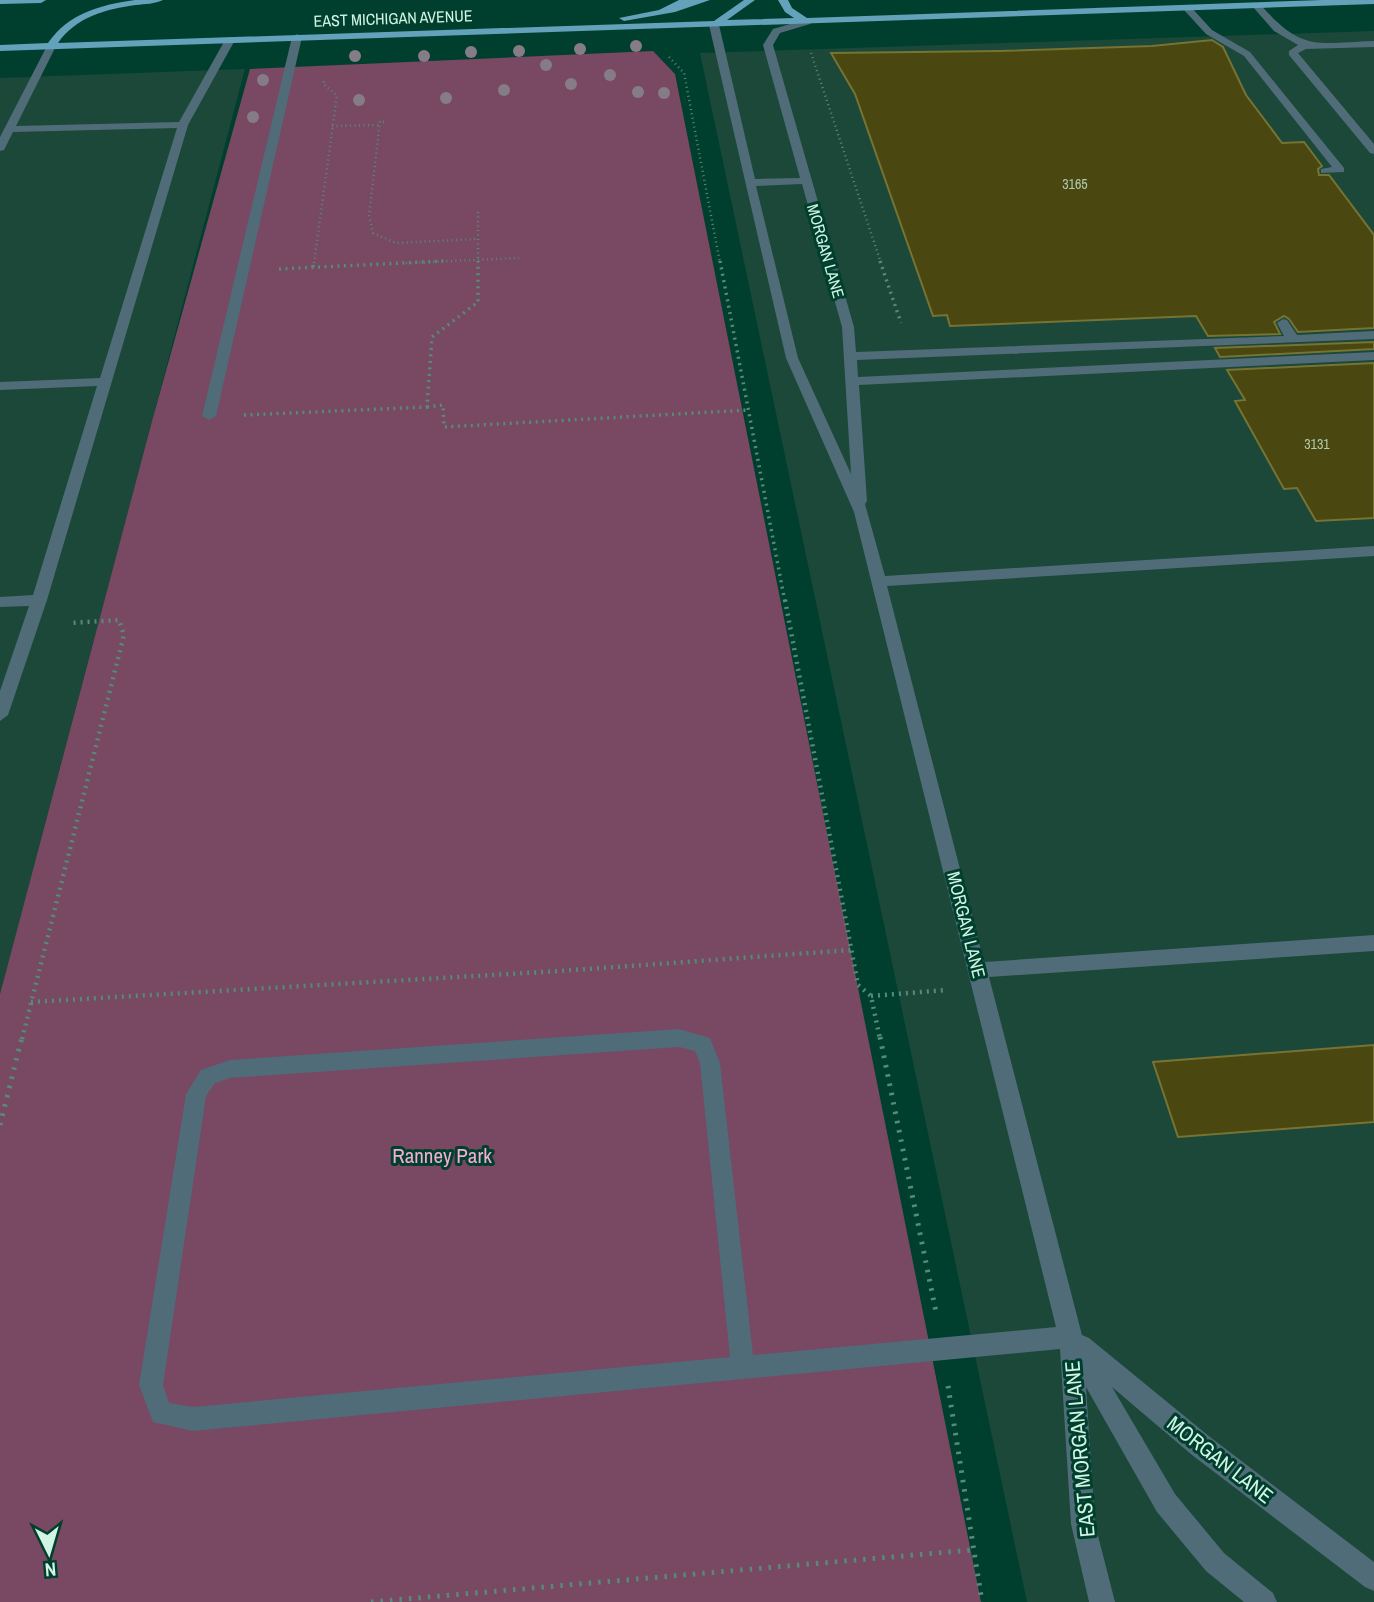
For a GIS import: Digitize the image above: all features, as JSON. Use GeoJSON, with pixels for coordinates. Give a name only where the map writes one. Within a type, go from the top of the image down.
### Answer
{"type":"FeatureCollection","features":[{"type":"Feature","properties":{"kind":"main road"},"geometry":{"type":"LineString","coordinates":[[0,1],[41,0]]}},
{"type":"Feature","properties":{"kind":"main road"},"geometry":{"type":"LineString","coordinates":[[51,46],[63,28],[76,18],[112,7],[158,0]]}},
{"type":"Feature","properties":{"kind":"main road"},"geometry":{"type":"LineString","coordinates":[[661,12],[686,0]]}},
{"type":"Feature","properties":{"kind":"main road"},"geometry":{"type":"LineString","coordinates":[[517,30],[661,12],[705,0]]}},
{"type":"Feature","properties":{"kind":"main road"},"geometry":{"type":"LineString","coordinates":[[713,24],[750,0]]}},
{"type":"Feature","properties":{"kind":"main road"},"geometry":{"type":"LineString","coordinates":[[783,0],[788,10],[807,22]]}},
{"type":"Feature","properties":{"kind":"main road","name":"EAST MICHIGAN AVENUE"},"geometry":{"type":"LineString","coordinates":[[0,48],[1374,1]]}},
{"type":"Feature","properties":{"kind":"lane"},"geometry":{"type":"LineString","coordinates":[[1256,5],[1278,29],[1306,46]]}},
{"type":"Feature","properties":{"kind":"lane"},"geometry":{"type":"LineString","coordinates":[[1187,8],[1209,32],[1247,54],[1340,170],[1325,170]]}},
{"type":"Feature","properties":{"kind":"lane","name":"MORGAN LANE"},"geometry":{"type":"LineString","coordinates":[[807,22],[774,32],[768,38],[768,46],[848,327],[861,512]]}},
{"type":"Feature","properties":{"kind":"lane","name":"MORGAN LANE"},"geometry":{"type":"LineString","coordinates":[[713,24],[792,358],[861,512],[1070,1337],[1166,1503],[1215,1562],[1264,1602]]}},
{"type":"Feature","properties":{"kind":"lane"},"geometry":{"type":"LineString","coordinates":[[209,416],[297,37]]}},
{"type":"Feature","properties":{"kind":"lane"},"geometry":{"type":"LineString","coordinates":[[0,715],[39,600],[183,125],[230,40]]}},
{"type":"Feature","properties":{"kind":"lane"},"geometry":{"type":"LineString","coordinates":[[1374,44],[1306,46],[1293,50],[1292,53],[1374,151]]}},
{"type":"Feature","properties":{"kind":"lane"},"geometry":{"type":"LineString","coordinates":[[0,148],[51,46]]}},
{"type":"Feature","properties":{"kind":"lane"},"geometry":{"type":"LineString","coordinates":[[10,129],[183,125]]}},
{"type":"Feature","properties":{"kind":"lane"},"geometry":{"type":"LineString","coordinates":[[749,183],[806,181]]}},
{"type":"Feature","properties":{"kind":"lane"},"geometry":{"type":"LineString","coordinates":[[1283,323],[1293,339]]}},
{"type":"Feature","properties":{"kind":"lane"},"geometry":{"type":"LineString","coordinates":[[851,356],[1374,335]]}},
{"type":"Feature","properties":{"kind":"lane"},"geometry":{"type":"LineString","coordinates":[[852,382],[1374,356]]}},
{"type":"Feature","properties":{"kind":"lane"},"geometry":{"type":"LineString","coordinates":[[0,386],[103,382]]}},
{"type":"Feature","properties":{"kind":"lane"},"geometry":{"type":"LineString","coordinates":[[879,581],[1374,551]]}},
{"type":"Feature","properties":{"kind":"lane"},"geometry":{"type":"LineString","coordinates":[[0,602],[39,600]]}},
{"type":"Feature","properties":{"kind":"lane"},"geometry":{"type":"LineString","coordinates":[[979,979],[1374,943]]}},
{"type":"Feature","properties":{"kind":"lane"},"geometry":{"type":"LineString","coordinates":[[744,1368],[710,1063],[703,1044],[679,1038],[230,1069],[208,1076],[196,1094],[151,1385],[161,1414],[193,1419],[744,1368],[1070,1337]]}},
{"type":"Feature","properties":{"kind":"lane","name":"MORGAN LANE"},"geometry":{"type":"LineString","coordinates":[[1070,1337],[1201,1446],[1374,1578]]}},
{"type":"Feature","properties":{"kind":"lane","name":"EAST MORGAN LANE"},"geometry":{"type":"LineString","coordinates":[[1070,1337],[1083,1524],[1102,1602]]}},
{"type":"Feature","properties":{"kind":"path"},"geometry":{"type":"LineString","coordinates":[[806,48],[814,55],[901,323]]}},
{"type":"Feature","properties":{"kind":"path"},"geometry":{"type":"LineString","coordinates":[[661,49],[684,73],[858,985],[871,996],[943,1349],[982,1602]]}},
{"type":"Feature","properties":{"kind":"path"},"geometry":{"type":"LineString","coordinates":[[313,267],[337,95],[323,84],[326,74]]}},
{"type":"Feature","properties":{"kind":"path"},"geometry":{"type":"LineString","coordinates":[[332,126],[384,122]]}},
{"type":"Feature","properties":{"kind":"path"},"geometry":{"type":"LineString","coordinates":[[379,124],[369,216],[373,233],[396,243],[478,239]]}},
{"type":"Feature","properties":{"kind":"path"},"geometry":{"type":"LineString","coordinates":[[427,407],[432,337],[478,302],[478,212]]}},
{"type":"Feature","properties":{"kind":"path"},"geometry":{"type":"LineString","coordinates":[[270,270],[519,258]]}},
{"type":"Feature","properties":{"kind":"path"},"geometry":{"type":"LineString","coordinates":[[209,416],[443,405],[444,427],[749,410]]}},
{"type":"Feature","properties":{"kind":"path"},"geometry":{"type":"LineString","coordinates":[[0,1125],[124,635],[119,620],[29,625]]}},
{"type":"Feature","properties":{"kind":"path"},"geometry":{"type":"LineString","coordinates":[[31,1002],[560,971],[851,950]]}},
{"type":"Feature","properties":{"kind":"path"},"geometry":{"type":"LineString","coordinates":[[871,996],[979,979]]}},
{"type":"Feature","properties":{"kind":"path"},"geometry":{"type":"LineString","coordinates":[[371,1602],[972,1550]]}},
{"type":"Feature","properties":{"kind":"shaded area"},"geometry":{"type":"Polygon","coordinates":[[[1374,31],[1374,1602],[1027,1602],[700,53],[1374,31]]]}},
{"type":"Feature","properties":{"kind":"shaded area"},"geometry":{"type":"Polygon","coordinates":[[[245,69],[152,421],[0,994],[0,78],[245,69]]]}},
{"type":"Feature","properties":{"kind":"green space","name":"Ranney Park"},"geometry":{"type":"Polygon","coordinates":[[[653,51],[675,74],[981,1602],[0,1602],[0,994],[152,421],[250,69],[653,51]]]}},
{"type":"Feature","properties":{"kind":"building"},"geometry":{"type":"Polygon","coordinates":[[[1212,40],[1223,47],[1246,95],[1282,143],[1304,142],[1322,166],[1318,169],[1319,175],[1329,175],[1374,235],[1374,328],[1298,332],[1284,316],[1274,322],[1280,334],[1208,336],[1196,316],[950,326],[947,315],[933,316],[855,94],[831,53],[1152,46],[1212,40]]]}},
{"type":"Feature","properties":{"kind":"building"},"geometry":{"type":"Polygon","coordinates":[[[1374,342],[1374,349],[1220,357],[1215,348],[1374,342]]]}},
{"type":"Feature","properties":{"kind":"building"},"geometry":{"type":"Polygon","coordinates":[[[1374,363],[1374,518],[1316,521],[1297,488],[1284,489],[1235,401],[1245,400],[1227,370],[1374,363]]]}},
{"type":"Feature","properties":{"kind":"building"},"geometry":{"type":"Polygon","coordinates":[[[1374,1045],[1374,1122],[1178,1137],[1153,1062],[1374,1045]]]}}]}
